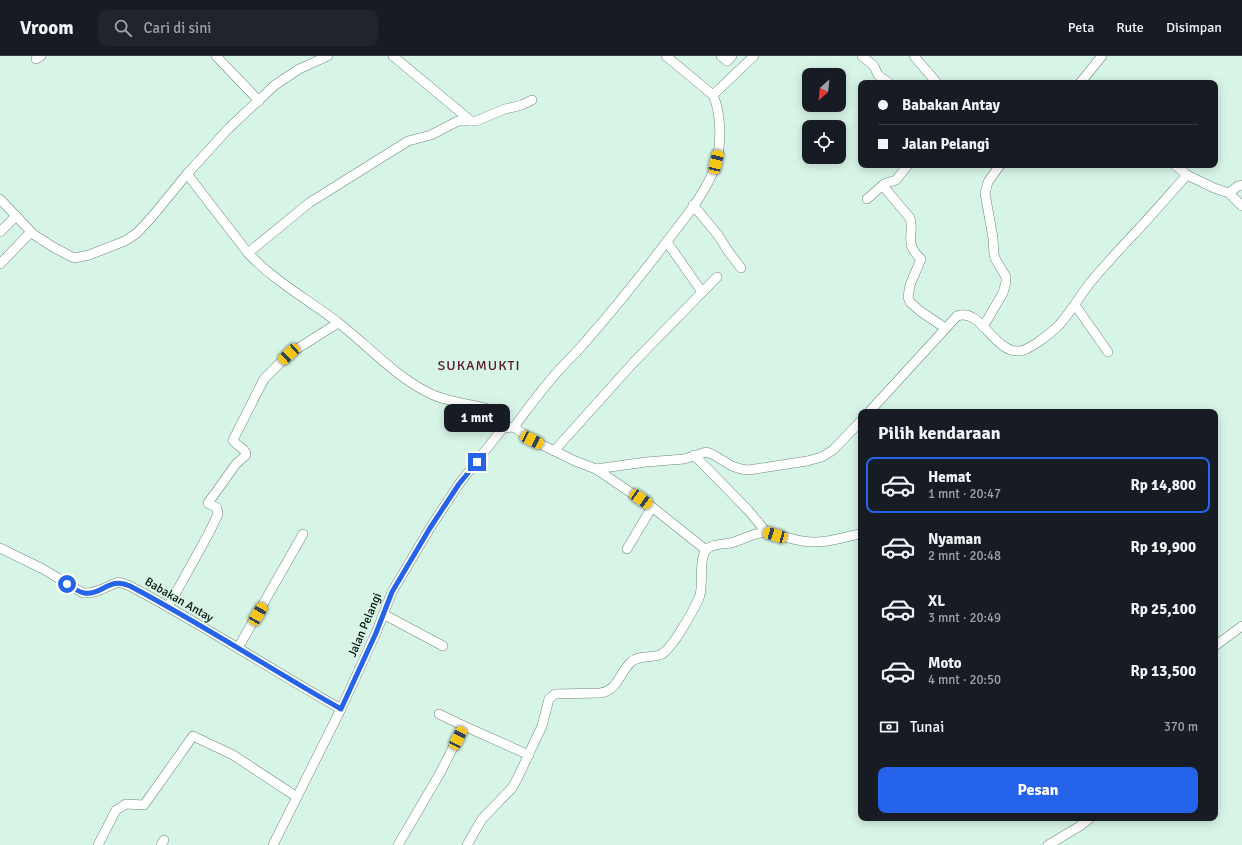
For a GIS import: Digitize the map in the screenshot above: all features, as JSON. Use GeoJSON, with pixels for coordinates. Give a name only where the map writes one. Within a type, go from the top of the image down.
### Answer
{"type":"FeatureCollection","features":[{"type":"Feature","properties":{"kind":"street"},"geometry":{"type":"LineString","coordinates":[[216,56],[259,100]]}},
{"type":"Feature","properties":{"kind":"street"},"geometry":{"type":"LineString","coordinates":[[0,199],[31,232],[53,247],[74,258],[89,255],[125,241],[137,233],[187,174],[229,128],[275,85],[299,69],[328,56]]}},
{"type":"Feature","properties":{"kind":"street"},"geometry":{"type":"LineString","coordinates":[[393,56],[471,121]]}},
{"type":"Feature","properties":{"kind":"street"},"geometry":{"type":"LineString","coordinates":[[514,427],[554,376],[576,353],[630,290],[667,242],[707,184],[714,171],[718,153],[720,131],[717,107],[713,95],[666,56]]}},
{"type":"Feature","properties":{"kind":"street"},"geometry":{"type":"LineString","coordinates":[[721,56],[727,61],[732,56]]}},
{"type":"Feature","properties":{"kind":"street"},"geometry":{"type":"LineString","coordinates":[[713,95],[735,76],[754,56]]}},
{"type":"Feature","properties":{"kind":"street"},"geometry":{"type":"LineString","coordinates":[[862,56],[874,66],[878,75],[885,80]]}},
{"type":"Feature","properties":{"kind":"street"},"geometry":{"type":"LineString","coordinates":[[914,56],[934,80]]}},
{"type":"Feature","properties":{"kind":"street"},"geometry":{"type":"LineString","coordinates":[[1082,80],[1102,56]]}},
{"type":"Feature","properties":{"kind":"street"},"geometry":{"type":"LineString","coordinates":[[248,254],[309,203],[408,141],[431,135],[458,121],[482,119],[532,100]]}},
{"type":"Feature","properties":{"kind":"street"},"geometry":{"type":"LineString","coordinates":[[868,199],[882,186],[896,180],[906,168]]}},
{"type":"Feature","properties":{"kind":"street"},"geometry":{"type":"LineString","coordinates":[[983,327],[1003,293],[1006,282],[1006,276],[994,255],[993,238],[985,193],[988,182],[998,168]]}},
{"type":"Feature","properties":{"kind":"street"},"geometry":{"type":"LineString","coordinates":[[1179,168],[1187,175],[1228,193],[1242,206]]}},
{"type":"Feature","properties":{"kind":"street"},"geometry":{"type":"LineString","coordinates":[[187,174],[248,254],[258,264],[281,283],[338,323],[411,383],[436,397],[479,406],[496,412],[501,416],[504,424],[503,428],[514,427],[532,440],[574,461],[596,468],[652,507],[706,550]]}},
{"type":"Feature","properties":{"kind":"street"},"geometry":{"type":"LineString","coordinates":[[873,409],[944,328],[957,316],[965,314],[973,317],[1005,348],[1019,351],[1026,350],[1058,326],[1090,283],[1187,175]]}},
{"type":"Feature","properties":{"kind":"street"},"geometry":{"type":"LineString","coordinates":[[1228,193],[1242,185]]}},
{"type":"Feature","properties":{"kind":"street"},"geometry":{"type":"LineString","coordinates":[[882,186],[910,218],[911,244],[916,255],[921,259],[910,285],[908,297],[910,302],[944,328]]}},
{"type":"Feature","properties":{"kind":"street"},"geometry":{"type":"LineString","coordinates":[[693,205],[718,235],[741,268]]}},
{"type":"Feature","properties":{"kind":"street"},"geometry":{"type":"LineString","coordinates":[[0,232],[16,216]]}},
{"type":"Feature","properties":{"kind":"street"},"geometry":{"type":"LineString","coordinates":[[0,264],[31,232]]}},
{"type":"Feature","properties":{"kind":"street"},"geometry":{"type":"LineString","coordinates":[[667,242],[702,292]]}},
{"type":"Feature","properties":{"kind":"street"},"geometry":{"type":"LineString","coordinates":[[554,451],[634,362],[717,277]]}},
{"type":"Feature","properties":{"kind":"street"},"geometry":{"type":"LineString","coordinates":[[1075,305],[1108,352]]}},
{"type":"Feature","properties":{"kind":"street"},"geometry":{"type":"LineString","coordinates":[[168,607],[218,514],[217,508],[208,503],[236,464],[246,455],[245,450],[233,440],[264,379],[289,354],[338,323]]}},
{"type":"Feature","properties":{"kind":"street"},"geometry":{"type":"LineString","coordinates":[[596,468],[684,459],[709,452],[732,466],[749,470],[807,461],[822,457],[833,450],[858,424]]}},
{"type":"Feature","properties":{"kind":"street","name":"Jalan Pelangi"},"geometry":{"type":"LineString","coordinates":[[273,845],[341,709],[392,592],[430,528],[459,484],[503,428]]}},
{"type":"Feature","properties":{"kind":"street"},"geometry":{"type":"LineString","coordinates":[[694,455],[748,510],[767,533]]}},
{"type":"Feature","properties":{"kind":"street"},"geometry":{"type":"LineString","coordinates":[[627,548],[652,507]]}},
{"type":"Feature","properties":{"kind":"street"},"geometry":{"type":"LineString","coordinates":[[467,845],[485,815],[512,788],[542,726],[550,696],[555,694],[601,694],[607,692],[616,684],[633,660],[658,656],[668,650],[699,598],[702,584],[701,577],[703,558],[706,550],[710,547],[732,543],[767,533],[814,542],[825,542],[858,535]]}},
{"type":"Feature","properties":{"kind":"street"},"geometry":{"type":"LineString","coordinates":[[238,648],[303,534]]}},
{"type":"Feature","properties":{"kind":"street","name":"Babakan Antay"},"geometry":{"type":"LineString","coordinates":[[0,548],[43,569],[83,593],[96,592],[119,582],[130,586],[341,709]]}},
{"type":"Feature","properties":{"kind":"street"},"geometry":{"type":"LineString","coordinates":[[383,614],[443,646]]}},
{"type":"Feature","properties":{"kind":"street"},"geometry":{"type":"LineString","coordinates":[[1218,644],[1242,626]]}},
{"type":"Feature","properties":{"kind":"street"},"geometry":{"type":"LineString","coordinates":[[439,714],[529,755]]}},
{"type":"Feature","properties":{"kind":"street"},"geometry":{"type":"LineString","coordinates":[[398,845],[439,775],[464,726]]}},
{"type":"Feature","properties":{"kind":"street"},"geometry":{"type":"LineString","coordinates":[[98,845],[116,810],[126,804],[144,805],[193,736],[233,756],[297,797]]}},
{"type":"Feature","properties":{"kind":"street"},"geometry":{"type":"LineString","coordinates":[[1048,845],[1086,821]]}},
{"type":"Feature","properties":{"kind":"district","name":"SUKAMUKTI"},"geometry":{"type":"Point","coordinates":[479,365]}},
{"type":"Feature","properties":{"kind":"route"},"geometry":{"type":"LineString","coordinates":[[67,584],[83,593],[89,593],[96,592],[112,584],[119,582],[124,583],[195,622],[303,688],[341,709],[376,633],[392,592],[430,528],[459,484],[477,462]]}}]}
